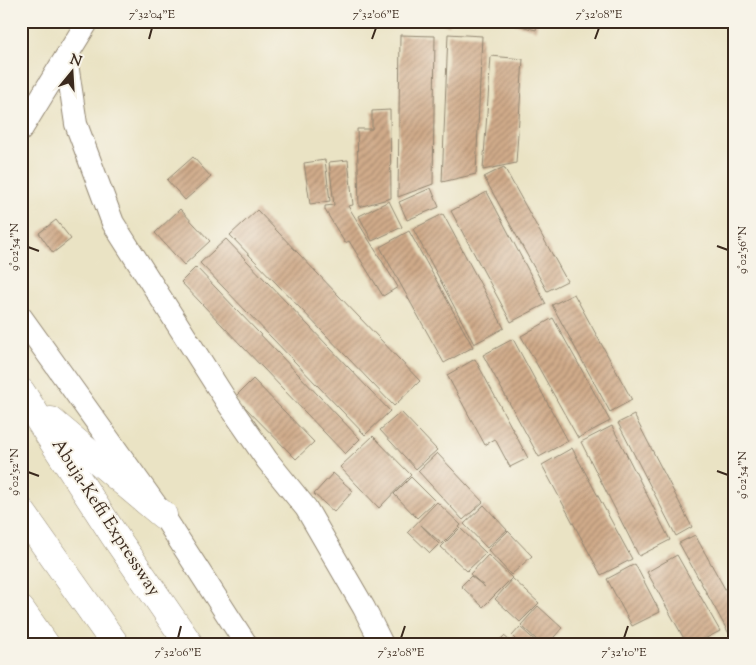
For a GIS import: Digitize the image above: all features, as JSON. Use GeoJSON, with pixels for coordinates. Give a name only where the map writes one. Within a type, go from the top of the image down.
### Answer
{"type":"FeatureCollection","features":[{"type":"Feature","properties":{"kind":"highway"},"geometry":{"type":"LineString","coordinates":[[25,398],[163,515]]}},
{"type":"Feature","properties":{"kind":"highway","name":"Abuja-Keffi Expressway"},"geometry":{"type":"LineString","coordinates":[[25,398],[114,535],[189,644]]}},
{"type":"Feature","properties":{"kind":"highway"},"geometry":{"type":"LineString","coordinates":[[21,511],[115,644]]}},
{"type":"Feature","properties":{"kind":"highway"},"geometry":{"type":"LineString","coordinates":[[21,610],[44,644]]}},
{"type":"Feature","properties":{"kind":"street"},"geometry":{"type":"LineString","coordinates":[[21,130],[88,21]]}},
{"type":"Feature","properties":{"kind":"street"},"geometry":{"type":"LineString","coordinates":[[66,57],[76,124],[113,223],[247,431],[267,460],[306,508],[364,608],[382,644]]}},
{"type":"Feature","properties":{"kind":"street"},"geometry":{"type":"LineString","coordinates":[[21,317],[163,515],[246,644]]}},
{"type":"Feature","properties":{"kind":"building"},"geometry":{"type":"Polygon","coordinates":[[[434,21],[450,21],[449,26],[434,21]]]}},
{"type":"Feature","properties":{"kind":"building"},"geometry":{"type":"Polygon","coordinates":[[[514,21],[538,21],[536,30],[514,24],[514,21]]]}},
{"type":"Feature","properties":{"kind":"building"},"geometry":{"type":"Polygon","coordinates":[[[448,34],[482,36],[476,174],[442,182],[448,34]]]}},
{"type":"Feature","properties":{"kind":"building"},"geometry":{"type":"Polygon","coordinates":[[[400,35],[435,36],[433,184],[398,197],[400,35]]]}},
{"type":"Feature","properties":{"kind":"building"},"geometry":{"type":"Polygon","coordinates":[[[491,56],[523,59],[516,163],[483,170],[491,56]]]}},
{"type":"Feature","properties":{"kind":"building"},"geometry":{"type":"Polygon","coordinates":[[[390,110],[391,198],[359,207],[357,129],[372,129],[372,111],[390,110]]]}},
{"type":"Feature","properties":{"kind":"building"},"geometry":{"type":"Polygon","coordinates":[[[193,157],[211,177],[185,200],[167,180],[193,157]]]}},
{"type":"Feature","properties":{"kind":"building"},"geometry":{"type":"Polygon","coordinates":[[[325,160],[330,201],[310,204],[304,163],[325,160]]]}},
{"type":"Feature","properties":{"kind":"building"},"geometry":{"type":"Polygon","coordinates":[[[348,160],[353,205],[348,206],[398,287],[383,296],[349,241],[345,243],[325,210],[325,206],[334,205],[329,162],[348,160]]]}},
{"type":"Feature","properties":{"kind":"building"},"geometry":{"type":"Polygon","coordinates":[[[504,167],[567,281],[547,291],[484,177],[504,167]]]}},
{"type":"Feature","properties":{"kind":"building"},"geometry":{"type":"Polygon","coordinates":[[[431,188],[439,207],[407,220],[399,202],[431,188]]]}},
{"type":"Feature","properties":{"kind":"building"},"geometry":{"type":"Polygon","coordinates":[[[487,192],[546,304],[511,322],[451,211],[487,192]]]}},
{"type":"Feature","properties":{"kind":"building"},"geometry":{"type":"Polygon","coordinates":[[[389,201],[402,227],[372,241],[359,216],[389,201]]]}},
{"type":"Feature","properties":{"kind":"building"},"geometry":{"type":"Polygon","coordinates":[[[180,209],[210,241],[184,265],[155,233],[180,209]]]}},
{"type":"Feature","properties":{"kind":"building"},"geometry":{"type":"Polygon","coordinates":[[[257,210],[420,381],[394,406],[230,235],[257,210]]]}},
{"type":"Feature","properties":{"kind":"building"},"geometry":{"type":"Polygon","coordinates":[[[443,214],[504,328],[474,344],[413,229],[443,214]]]}},
{"type":"Feature","properties":{"kind":"building"},"geometry":{"type":"Polygon","coordinates":[[[56,220],[71,239],[53,253],[39,233],[56,220]]]}},
{"type":"Feature","properties":{"kind":"building"},"geometry":{"type":"Polygon","coordinates":[[[409,231],[473,347],[444,363],[380,247],[409,231]]]}},
{"type":"Feature","properties":{"kind":"building"},"geometry":{"type":"Polygon","coordinates":[[[226,239],[390,411],[365,435],[200,263],[226,239]]]}},
{"type":"Feature","properties":{"kind":"building"},"geometry":{"type":"Polygon","coordinates":[[[196,267],[360,439],[345,454],[181,282],[196,267]]]}},
{"type":"Feature","properties":{"kind":"building"},"geometry":{"type":"Polygon","coordinates":[[[574,294],[632,400],[610,412],[552,305],[574,294]]]}},
{"type":"Feature","properties":{"kind":"building"},"geometry":{"type":"Polygon","coordinates":[[[553,318],[610,421],[578,438],[521,336],[553,318]]]}},
{"type":"Feature","properties":{"kind":"building"},"geometry":{"type":"Polygon","coordinates":[[[513,339],[568,441],[539,457],[483,355],[513,339]]]}},
{"type":"Feature","properties":{"kind":"building"},"geometry":{"type":"Polygon","coordinates":[[[475,359],[528,458],[510,467],[495,439],[485,445],[447,375],[475,359]]]}},
{"type":"Feature","properties":{"kind":"building"},"geometry":{"type":"Polygon","coordinates":[[[253,379],[314,442],[296,459],[235,397],[253,379]]]}},
{"type":"Feature","properties":{"kind":"building"},"geometry":{"type":"Polygon","coordinates":[[[401,412],[437,450],[416,469],[380,430],[401,412]]]}},
{"type":"Feature","properties":{"kind":"building"},"geometry":{"type":"Polygon","coordinates":[[[634,415],[692,527],[676,536],[618,423],[634,415]]]}},
{"type":"Feature","properties":{"kind":"building"},"geometry":{"type":"Polygon","coordinates":[[[612,426],[670,540],[639,556],[581,442],[612,426]]]}},
{"type":"Feature","properties":{"kind":"building"},"geometry":{"type":"Polygon","coordinates":[[[373,436],[411,475],[379,508],[340,467],[373,436]]]}},
{"type":"Feature","properties":{"kind":"building"},"geometry":{"type":"Polygon","coordinates":[[[572,448],[632,559],[601,575],[542,465],[572,448]]]}},
{"type":"Feature","properties":{"kind":"building"},"geometry":{"type":"Polygon","coordinates":[[[437,453],[483,502],[463,520],[418,471],[437,453]]]}},
{"type":"Feature","properties":{"kind":"building"},"geometry":{"type":"Polygon","coordinates":[[[333,473],[353,491],[334,512],[314,494],[333,473]]]}},
{"type":"Feature","properties":{"kind":"building"},"geometry":{"type":"Polygon","coordinates":[[[411,477],[435,501],[417,518],[394,494],[411,477]]]}},
{"type":"Feature","properties":{"kind":"building"},"geometry":{"type":"Polygon","coordinates":[[[437,502],[461,525],[442,544],[421,525],[439,544],[430,553],[408,532],[437,502]]]}},
{"type":"Feature","properties":{"kind":"building"},"geometry":{"type":"Polygon","coordinates":[[[484,505],[507,530],[487,548],[464,524],[484,505]]]}},
{"type":"Feature","properties":{"kind":"building"},"geometry":{"type":"Polygon","coordinates":[[[460,528],[486,553],[467,571],[441,547],[460,528]]]}},
{"type":"Feature","properties":{"kind":"building"},"geometry":{"type":"Polygon","coordinates":[[[508,531],[532,556],[511,575],[488,550],[508,531]]]}},
{"type":"Feature","properties":{"kind":"building"},"geometry":{"type":"Polygon","coordinates":[[[695,535],[735,607],[735,637],[732,639],[679,543],[695,535]]]}},
{"type":"Feature","properties":{"kind":"building"},"geometry":{"type":"Polygon","coordinates":[[[488,555],[512,578],[483,607],[461,586],[471,576],[485,587],[470,574],[488,555]]]}},
{"type":"Feature","properties":{"kind":"building"},"geometry":{"type":"Polygon","coordinates":[[[677,555],[720,631],[695,644],[687,644],[647,572],[677,555]]]}},
{"type":"Feature","properties":{"kind":"building"},"geometry":{"type":"Polygon","coordinates":[[[635,564],[660,612],[632,626],[607,579],[635,564]]]}},
{"type":"Feature","properties":{"kind":"building"},"geometry":{"type":"Polygon","coordinates":[[[513,579],[539,603],[520,622],[495,599],[513,579]]]}},
{"type":"Feature","properties":{"kind":"building"},"geometry":{"type":"Polygon","coordinates":[[[538,606],[562,628],[548,644],[541,644],[521,625],[538,606]]]}},
{"type":"Feature","properties":{"kind":"building"},"geometry":{"type":"Polygon","coordinates":[[[520,627],[539,644],[520,644],[512,636],[520,627]]]}},
{"type":"Feature","properties":{"kind":"building"},"geometry":{"type":"Polygon","coordinates":[[[504,636],[509,640],[505,644],[496,644],[504,636]]]}}]}
